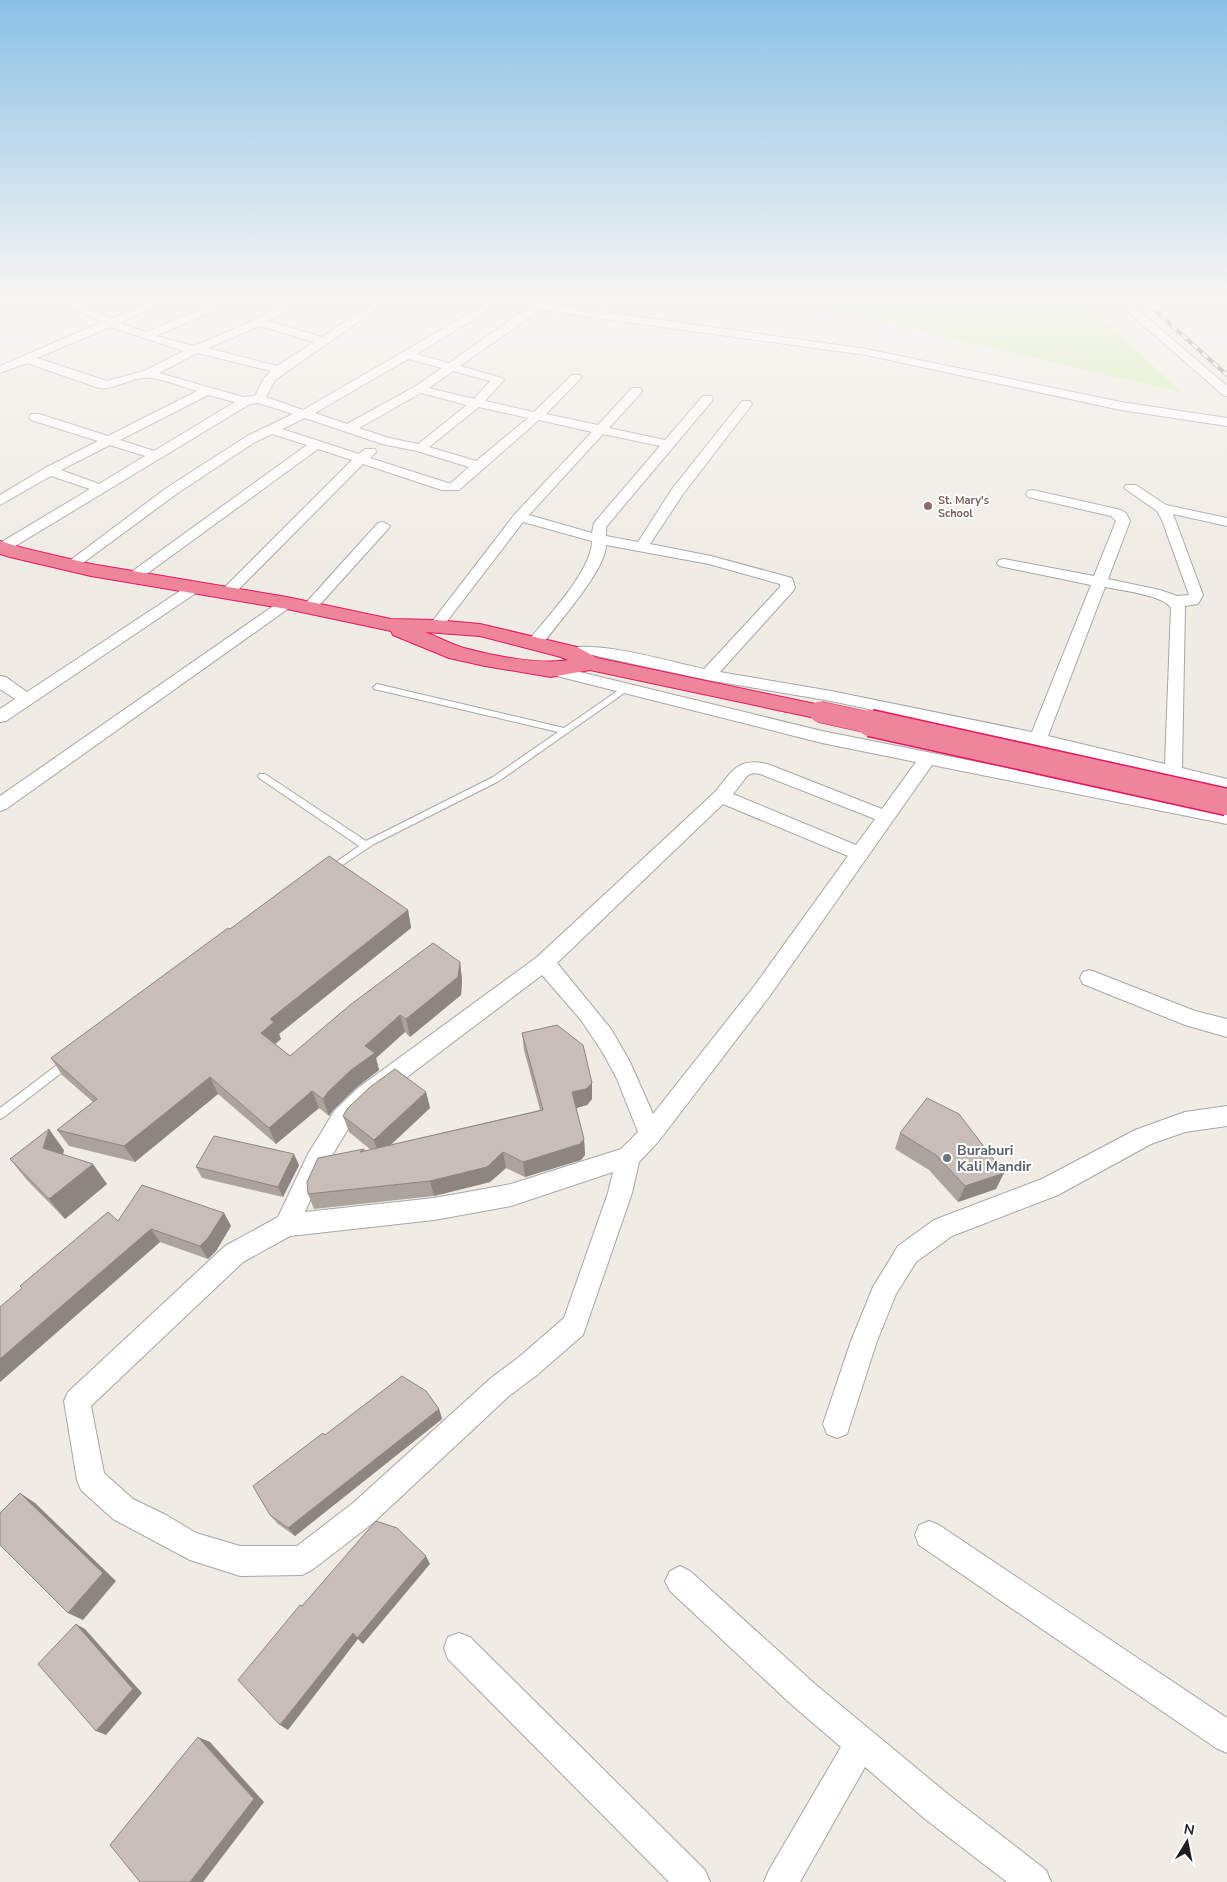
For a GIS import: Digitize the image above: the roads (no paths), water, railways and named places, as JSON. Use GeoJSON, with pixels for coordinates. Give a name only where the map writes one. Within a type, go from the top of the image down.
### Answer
{"type":"FeatureCollection","features":[{"type":"Feature","properties":{"kind":"highway"},"geometry":{"type":"LineString","coordinates":[[1,547],[17,553],[132,578],[287,604],[391,624],[480,630],[500,634],[569,652],[590,663],[1227,802]]}},
{"type":"Feature","properties":{"kind":"highway"},"geometry":{"type":"LineString","coordinates":[[391,624],[418,638],[457,653],[485,659],[551,670],[590,663]]}},
{"type":"Feature","properties":{"kind":"highway"},"geometry":{"type":"LineString","coordinates":[[485,659],[502,656],[511,646],[500,634]]}},
{"type":"Feature","properties":{"kind":"street"},"geometry":{"type":"LineString","coordinates":[[189,385],[206,391],[253,400],[303,413],[386,440],[479,466]]}},
{"type":"Feature","properties":{"kind":"street"},"geometry":{"type":"LineString","coordinates":[[1,547],[253,400],[265,385]]}},
{"type":"Feature","properties":{"kind":"street"},"geometry":{"type":"LineString","coordinates":[[71,565],[170,492],[270,429],[318,407],[356,385]]}},
{"type":"Feature","properties":{"kind":"street"},"geometry":{"type":"LineString","coordinates":[[349,428],[426,385]]}},
{"type":"Feature","properties":{"kind":"street"},"geometry":{"type":"LineString","coordinates":[[420,448],[477,403],[494,385]]}},
{"type":"Feature","properties":{"kind":"street"},"geometry":{"type":"LineString","coordinates":[[270,429],[449,487],[456,486],[537,416],[568,385]]}},
{"type":"Feature","properties":{"kind":"street"},"geometry":{"type":"LineString","coordinates":[[1021,385],[1121,406],[1227,422]]}},
{"type":"Feature","properties":{"kind":"street"},"geometry":{"type":"LineString","coordinates":[[420,389],[667,444]]}},
{"type":"Feature","properties":{"kind":"street"},"geometry":{"type":"LineString","coordinates":[[0,501],[50,471],[206,391]]}},
{"type":"Feature","properties":{"kind":"street"},"geometry":{"type":"LineString","coordinates":[[436,626],[520,517],[636,391]]}},
{"type":"Feature","properties":{"kind":"street"},"geometry":{"type":"LineString","coordinates":[[534,643],[590,572],[600,552],[599,526],[707,398]]}},
{"type":"Feature","properties":{"kind":"street"},"geometry":{"type":"LineString","coordinates":[[642,546],[677,492],[746,404]]}},
{"type":"Feature","properties":{"kind":"street"},"geometry":{"type":"LineString","coordinates":[[35,416],[157,456]]}},
{"type":"Feature","properties":{"kind":"street"},"geometry":{"type":"LineString","coordinates":[[226,594],[360,459],[386,440]]}},
{"type":"Feature","properties":{"kind":"street"},"geometry":{"type":"LineString","coordinates":[[132,578],[317,444]]}},
{"type":"Feature","properties":{"kind":"street"},"geometry":{"type":"LineString","coordinates":[[50,471],[101,489]]}},
{"type":"Feature","properties":{"kind":"street"},"geometry":{"type":"LineString","coordinates":[[1132,488],[1162,508],[1227,522]]}},
{"type":"Feature","properties":{"kind":"street"},"geometry":{"type":"LineString","coordinates":[[1033,494],[1116,513],[1123,518],[1038,739]]}},
{"type":"Feature","properties":{"kind":"street"},"geometry":{"type":"LineString","coordinates":[[1004,563],[1166,596],[1175,601],[1193,601],[1196,595],[1169,520],[1162,508]]}},
{"type":"Feature","properties":{"kind":"street"},"geometry":{"type":"LineString","coordinates":[[520,517],[599,539],[711,560],[787,581],[788,588],[708,674]]}},
{"type":"Feature","properties":{"kind":"street"},"geometry":{"type":"LineString","coordinates":[[309,608],[383,526]]}},
{"type":"Feature","properties":{"kind":"street"},"geometry":{"type":"LineString","coordinates":[[0,717],[194,588]]}},
{"type":"Feature","properties":{"kind":"street"},"geometry":{"type":"LineString","coordinates":[[1170,806],[1175,771],[1179,608],[1175,601]]}},
{"type":"Feature","properties":{"kind":"street"},"geometry":{"type":"LineString","coordinates":[[0,806],[287,604]]}},
{"type":"Feature","properties":{"kind":"street"},"geometry":{"type":"LineString","coordinates":[[569,652],[592,650],[708,674],[832,696],[1038,739],[1227,785]]}},
{"type":"Feature","properties":{"kind":"street"},"geometry":{"type":"LineString","coordinates":[[551,670],[822,737],[1227,818]]}},
{"type":"Feature","properties":{"kind":"street"},"geometry":{"type":"LineString","coordinates":[[0,681],[26,699]]}},
{"type":"Feature","properties":{"kind":"street"},"geometry":{"type":"LineString","coordinates":[[629,1157],[620,1193],[574,1326],[528,1366],[500,1387],[363,1513],[302,1560],[240,1561],[190,1546],[123,1508],[91,1480],[78,1401],[234,1254],[287,1225],[434,1209],[511,1195],[629,1157],[650,1135],[762,991],[928,758]]}},
{"type":"Feature","properties":{"kind":"street"},"geometry":{"type":"LineString","coordinates":[[287,1225],[316,1161],[344,1117],[366,1095],[398,1074],[544,963],[721,796],[742,771],[754,767],[764,769],[886,817]]}},
{"type":"Feature","properties":{"kind":"street"},"geometry":{"type":"LineString","coordinates":[[721,796],[860,854]]}},
{"type":"Feature","properties":{"kind":"street"},"geometry":{"type":"LineString","coordinates":[[544,963],[584,1009],[611,1046],[630,1084],[650,1135]]}},
{"type":"Feature","properties":{"kind":"street"},"geometry":{"type":"LineString","coordinates":[[1090,978],[1192,1019],[1227,1028]]}},
{"type":"Feature","properties":{"kind":"street"},"geometry":{"type":"LineString","coordinates":[[837,1424],[864,1341],[882,1296],[907,1254],[943,1228],[1050,1187],[1143,1137],[1185,1122],[1227,1116]]}},
{"type":"Feature","properties":{"kind":"street"},"geometry":{"type":"LineString","coordinates":[[929,1535],[1227,1737]]}},
{"type":"Feature","properties":{"kind":"street"},"geometry":{"type":"LineString","coordinates":[[680,1581],[804,1695],[937,1807],[1034,1882]]}},
{"type":"Feature","properties":{"kind":"street"},"geometry":{"type":"LineString","coordinates":[[460,1648],[693,1882]]}},
{"type":"Feature","properties":{"kind":"street"},"geometry":{"type":"LineString","coordinates":[[781,1882],[861,1743]]}},
{"type":"Feature","properties":{"kind":"lane"},"geometry":{"type":"LineString","coordinates":[[377,686],[566,731]]}},
{"type":"Feature","properties":{"kind":"lane"},"geometry":{"type":"LineString","coordinates":[[320,877],[366,846],[496,779],[626,689]]}},
{"type":"Feature","properties":{"kind":"lane"},"geometry":{"type":"LineString","coordinates":[[262,776],[366,846]]}},
{"type":"Feature","properties":{"kind":"lane"},"geometry":{"type":"LineString","coordinates":[[0,1114],[80,1054]]}},
{"type":"Feature","properties":{"kind":"place","name":"St. Mary's School"},"geometry":{"type":"Point","coordinates":[928,506]}},
{"type":"Feature","properties":{"kind":"place","name":"Buraburi Kali Mandir"},"geometry":{"type":"Point","coordinates":[947,1158]}}]}
